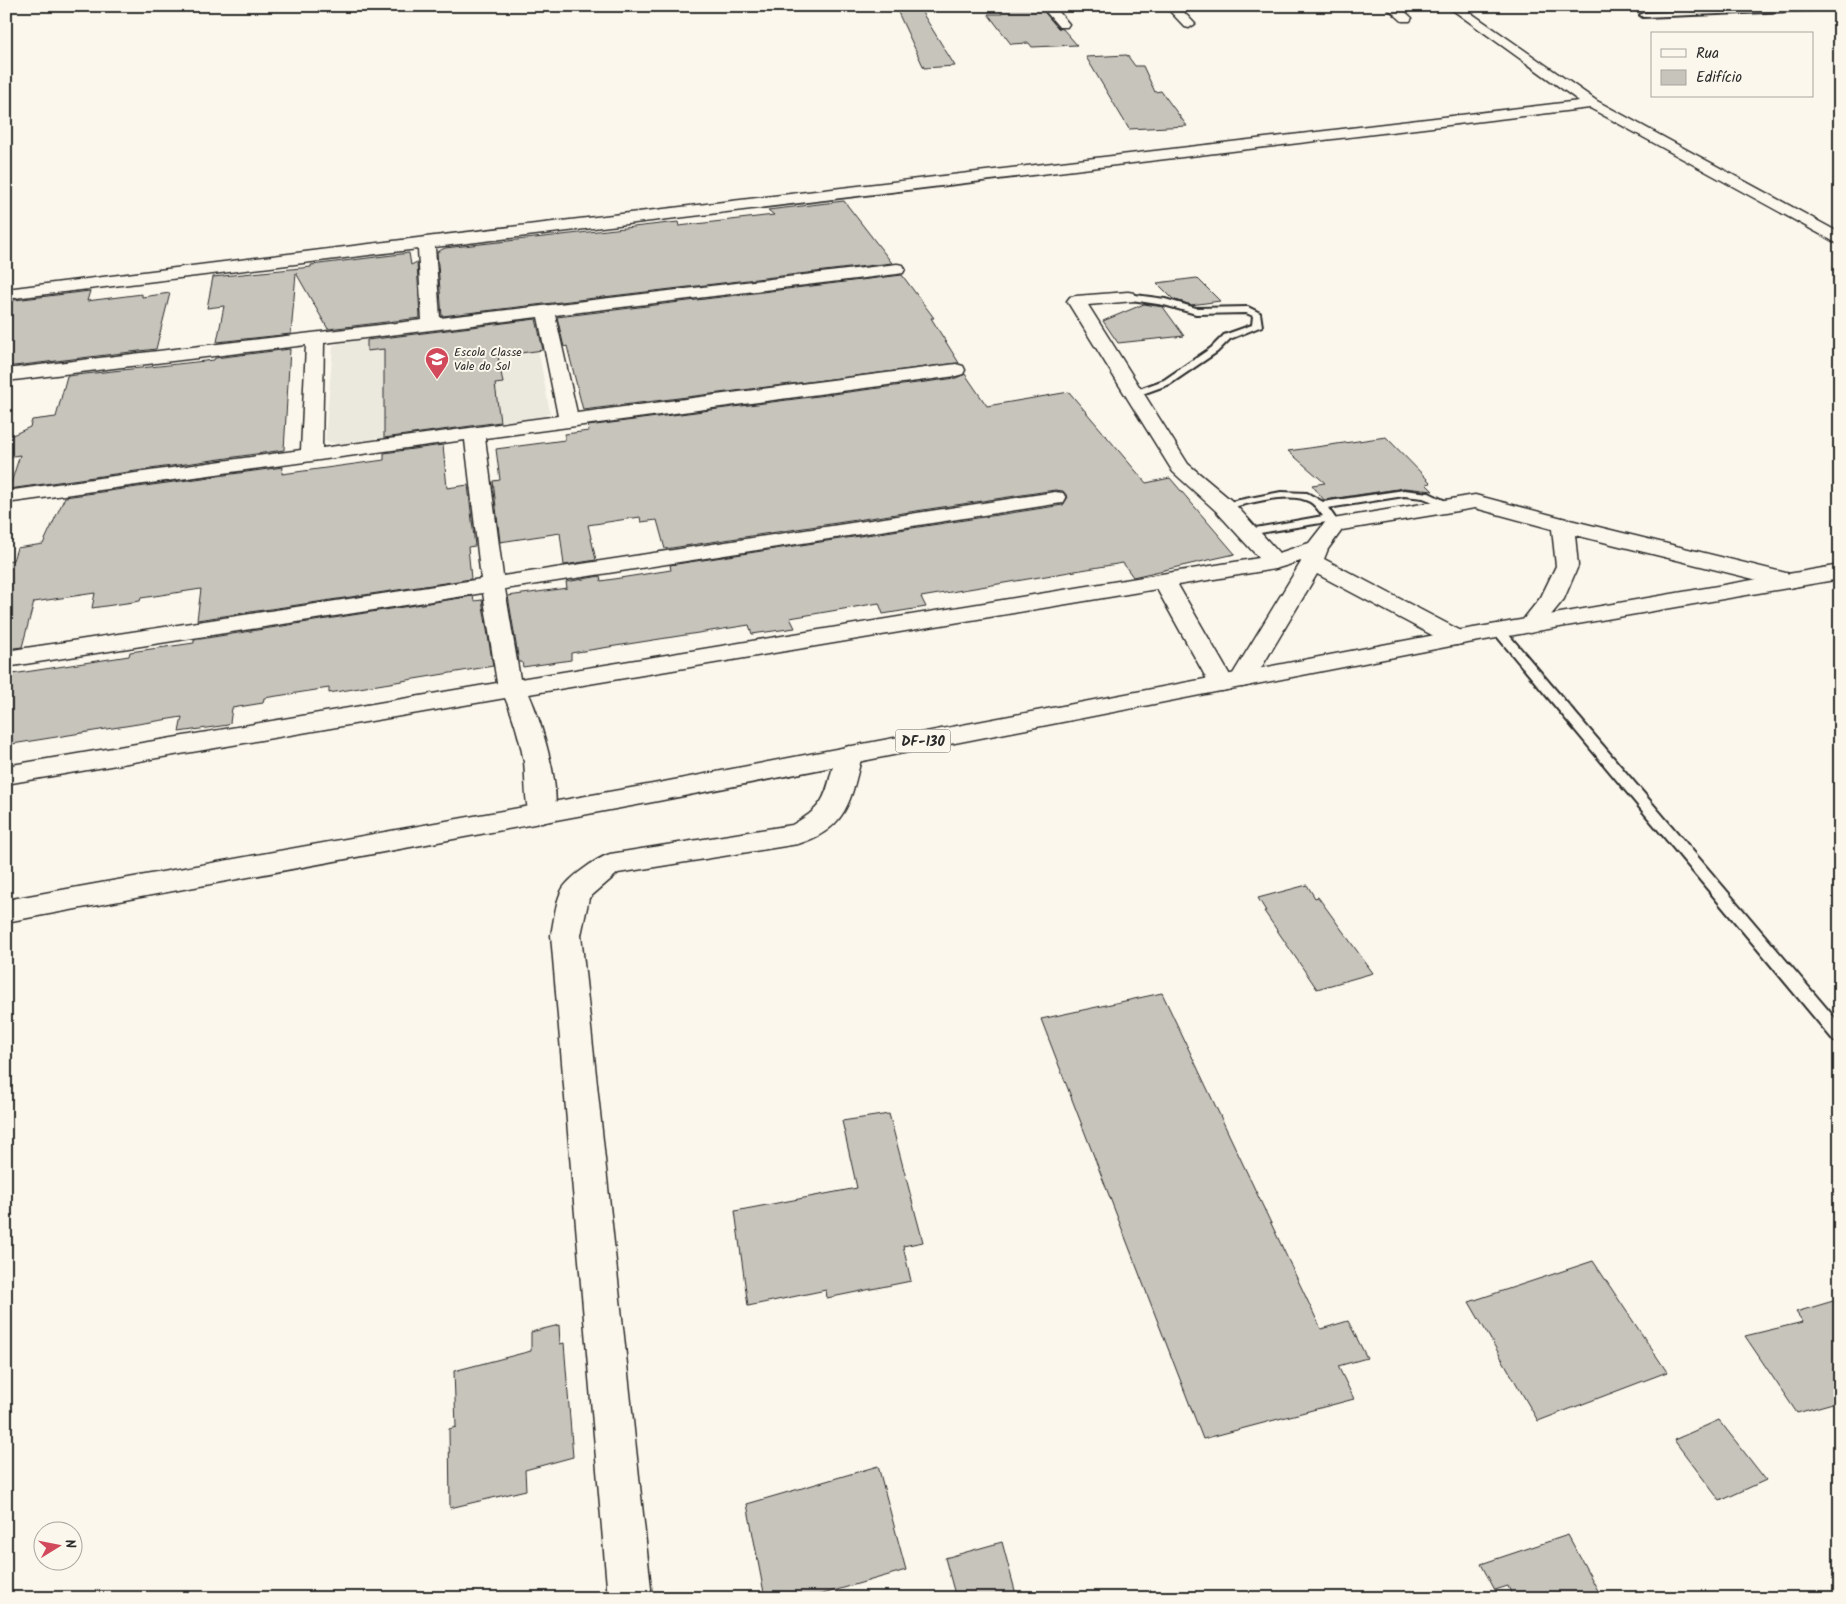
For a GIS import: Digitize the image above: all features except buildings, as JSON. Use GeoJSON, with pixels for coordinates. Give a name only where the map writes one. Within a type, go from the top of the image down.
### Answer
{"type":"FeatureCollection","features":[{"type":"Feature","properties":{"kind":"street"},"geometry":{"type":"LineString","coordinates":[[1047,6],[1063,24]]}},
{"type":"Feature","properties":{"kind":"street"},"geometry":{"type":"LineString","coordinates":[[1171,6],[1189,24]]}},
{"type":"Feature","properties":{"kind":"street"},"geometry":{"type":"LineString","coordinates":[[1391,6],[1406,18]]}},
{"type":"Feature","properties":{"kind":"street"},"geometry":{"type":"LineString","coordinates":[[1453,6],[1592,104],[1840,240]]}},
{"type":"Feature","properties":{"kind":"street"},"geometry":{"type":"LineString","coordinates":[[6,294],[426,242],[1110,164],[1592,104]]}},
{"type":"Feature","properties":{"kind":"street"},"geometry":{"type":"LineString","coordinates":[[426,242],[431,324]]}},
{"type":"Feature","properties":{"kind":"street"},"geometry":{"type":"LineString","coordinates":[[6,375],[897,269]]}},
{"type":"Feature","properties":{"kind":"street"},"geometry":{"type":"LineString","coordinates":[[1128,297],[1076,301],[1180,468],[1224,506],[1275,562]]}},
{"type":"Feature","properties":{"kind":"street"},"geometry":{"type":"LineString","coordinates":[[545,310],[569,420]]}},
{"type":"Feature","properties":{"kind":"street"},"geometry":{"type":"LineString","coordinates":[[311,456],[315,337]]}},
{"type":"Feature","properties":{"kind":"street"},"geometry":{"type":"LineString","coordinates":[[6,497],[569,420],[956,370]]}},
{"type":"Feature","properties":{"kind":"street"},"geometry":{"type":"LineString","coordinates":[[474,433],[493,584],[508,680],[514,688],[528,724],[542,785],[542,813]]}},
{"type":"Feature","properties":{"kind":"street"},"geometry":{"type":"LineString","coordinates":[[6,659],[1055,498]]}},
{"type":"Feature","properties":{"kind":"street"},"geometry":{"type":"LineString","coordinates":[[1164,580],[1232,681],[1314,555],[1332,522],[1475,501],[1563,525],[1790,581]]}},
{"type":"Feature","properties":{"kind":"street"},"geometry":{"type":"LineString","coordinates":[[1530,626],[1552,599],[1567,566],[1563,525]]}},
{"type":"Feature","properties":{"kind":"street"},"geometry":{"type":"LineString","coordinates":[[6,775],[514,688],[1314,555],[1456,638]]}},
{"type":"Feature","properties":{"kind":"street","name":"DF-130"},"geometry":{"type":"LineString","coordinates":[[6,911],[542,813],[1456,638],[1840,572]]}},
{"type":"Feature","properties":{"kind":"street"},"geometry":{"type":"LineString","coordinates":[[630,1598],[566,935],[575,893],[610,864],[798,834],[820,822],[836,806],[849,755]]}},
{"type":"Feature","properties":{"kind":"lane"},"geometry":{"type":"LineString","coordinates":[[1643,15],[1840,7]]}},
{"type":"Feature","properties":{"kind":"lane"},"geometry":{"type":"LineString","coordinates":[[1128,297],[1165,302],[1196,311],[1248,310],[1257,316],[1259,321],[1257,326],[1224,337],[1218,342],[1214,350],[1167,382],[1134,394]]}},
{"type":"Feature","properties":{"kind":"lane"},"geometry":{"type":"LineString","coordinates":[[1319,506],[1404,493],[1426,495],[1449,505]]}},
{"type":"Feature","properties":{"kind":"lane"},"geometry":{"type":"LineString","coordinates":[[1224,506],[1289,494],[1302,494],[1314,500],[1332,522]]}},
{"type":"Feature","properties":{"kind":"lane"},"geometry":{"type":"LineString","coordinates":[[1248,532],[1332,522]]}},
{"type":"Feature","properties":{"kind":"lane"},"geometry":{"type":"LineString","coordinates":[[1499,631],[1840,1036]]}},
{"type":"Feature","properties":{"kind":"shaded area","name":"Escola Classe Vale do Sol"},"geometry":{"type":"Polygon","coordinates":[[[526,319],[533,322],[550,413],[544,416],[337,444],[325,441],[333,346],[338,343],[526,319]]]}},
{"type":"Feature","properties":{"kind":"place","name":"Escola Classe Vale do Sol"},"geometry":{"type":"Point","coordinates":[437,380]}}]}
